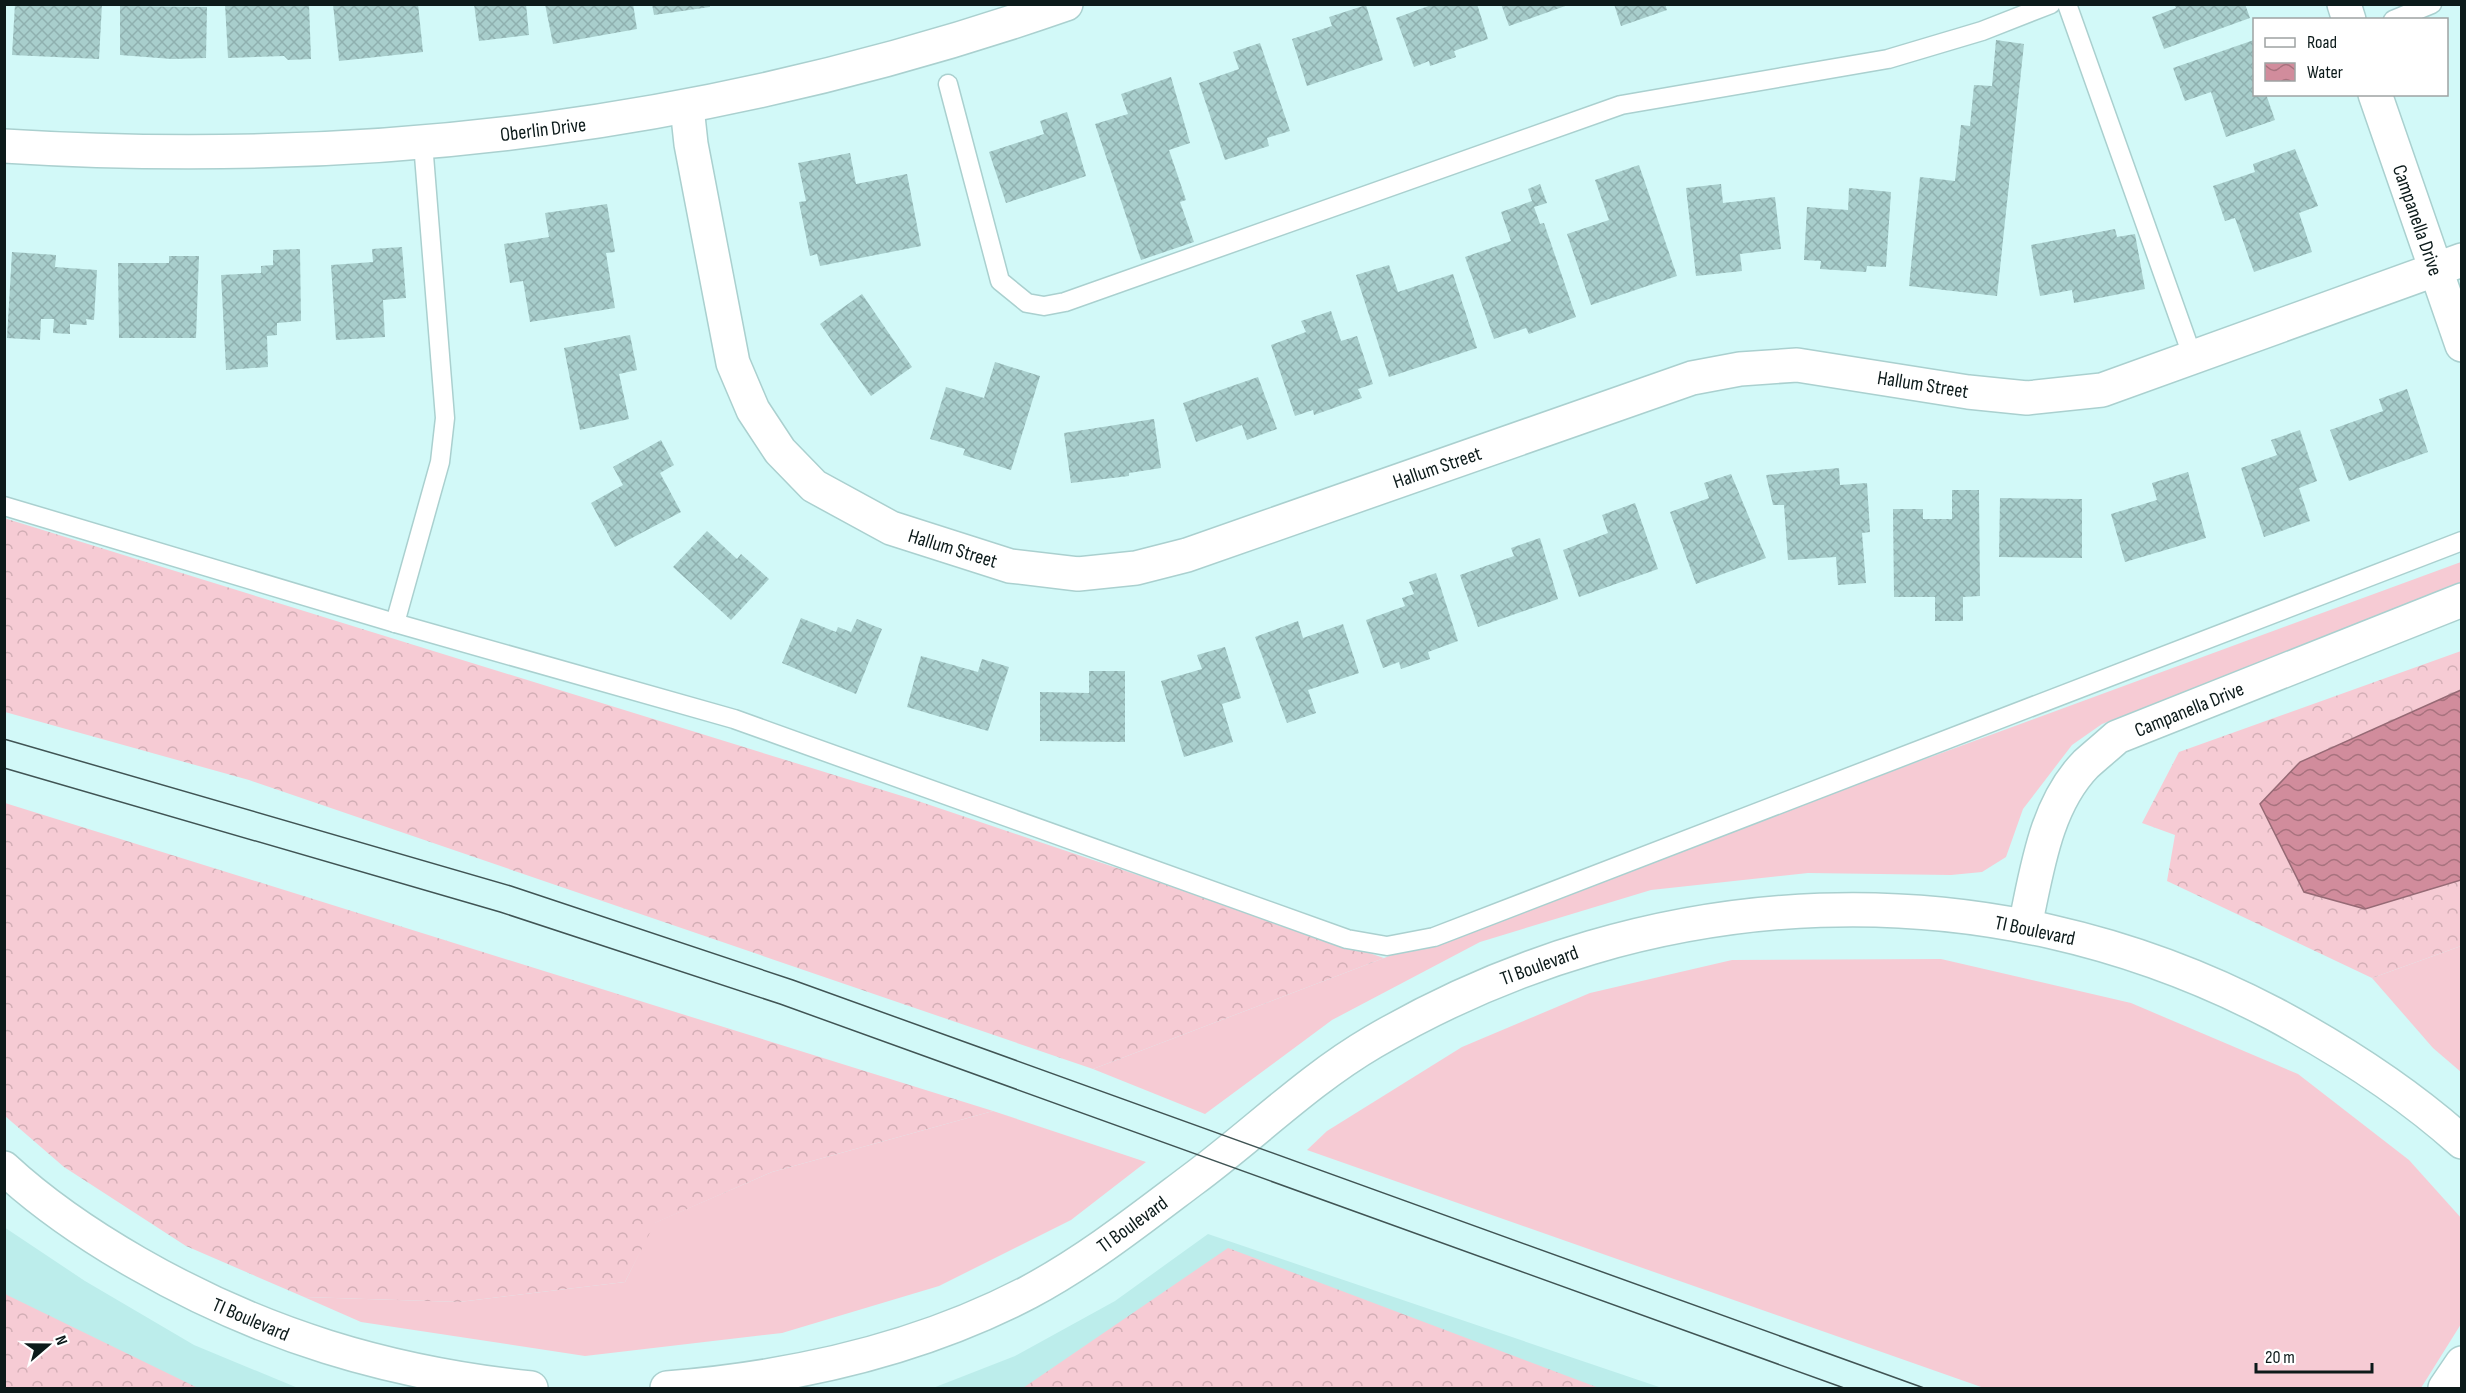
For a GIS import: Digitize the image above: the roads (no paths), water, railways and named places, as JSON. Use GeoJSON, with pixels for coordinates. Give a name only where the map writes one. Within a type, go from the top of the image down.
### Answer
{"type":"FeatureCollection","features":[{"type":"Feature","properties":{"kind":"street","name":"Oberlin Drive"},"geometry":{"type":"LineString","coordinates":[[4,146],[104,152],[298,152],[423,143],[550,130],[687,107],[852,70],[993,30],[1066,4]]}},
{"type":"Feature","properties":{"kind":"street","name":"Campanella Drive"},"geometry":{"type":"LineString","coordinates":[[2376,96],[2448,265],[2462,345]]}},
{"type":"Feature","properties":{"kind":"street","name":"Hallum Street"},"geometry":{"type":"LineString","coordinates":[[687,107],[691,144],[733,363],[753,410],[780,451],[814,486],[891,528],[1010,566],[1078,574],[1136,568],[1187,555],[1692,378],[1740,369],[1797,365],[1968,392],[2027,398],[2102,390],[2448,265]]}},
{"type":"Feature","properties":{"kind":"street","name":"Campanella Drive"},"geometry":{"type":"LineString","coordinates":[[2025,926],[2040,855],[2057,805],[2085,765],[2117,737],[2462,600]]}},
{"type":"Feature","properties":{"kind":"street","name":"TI Boulevard"},"geometry":{"type":"LineString","coordinates":[[667,1389],[743,1380],[849,1358],[955,1325],[1026,1293],[1131,1226],[1217,1162],[1325,1074],[1369,1044],[1432,1009],[1540,964],[1640,934],[1748,915],[1804,910],[1910,909],[2025,926],[2096,943],[2165,965],[2242,998],[2312,1035],[2367,1068],[2429,1113],[2462,1142]]}},
{"type":"Feature","properties":{"kind":"street","name":"TI Boulevard"},"geometry":{"type":"LineString","coordinates":[[4,1168],[55,1210],[104,1244],[203,1298],[253,1321],[296,1338],[401,1369],[451,1379],[531,1389]]}},
{"type":"Feature","properties":{"kind":"street"},"geometry":{"type":"LineString","coordinates":[[2445,1389],[2462,1364]]}},
{"type":"Feature","properties":{"kind":"lane"},"geometry":{"type":"LineString","coordinates":[[948,84],[1000,281],[1027,303],[1044,306],[1076,298],[1621,105],[1888,59],[1953,40],[2051,4]]}},
{"type":"Feature","properties":{"kind":"lane"},"geometry":{"type":"LineString","coordinates":[[2067,4],[2193,358]]}},
{"type":"Feature","properties":{"kind":"lane"},"geometry":{"type":"LineString","coordinates":[[2398,18],[2432,4]]}},
{"type":"Feature","properties":{"kind":"lane"},"geometry":{"type":"LineString","coordinates":[[395,623],[440,462],[445,418],[423,143]]}},
{"type":"Feature","properties":{"kind":"lane"},"geometry":{"type":"LineString","coordinates":[[4,506],[395,623],[734,719],[1347,939],[1387,946],[1434,937],[2462,541]]}},
{"type":"Feature","properties":{"kind":"water"},"geometry":{"type":"Polygon","coordinates":[[[2461,690],[2461,880],[2365,909],[2304,892],[2260,804],[2300,762],[2461,690]]]}},
{"type":"Feature","properties":{"kind":"tram line"},"geometry":{"type":"LineString","coordinates":[[4,739],[511,886],[793,980],[1924,1388]]}},
{"type":"Feature","properties":{"kind":"tram line"},"geometry":{"type":"LineString","coordinates":[[4,768],[500,912],[780,1004],[1844,1388]]}}]}
